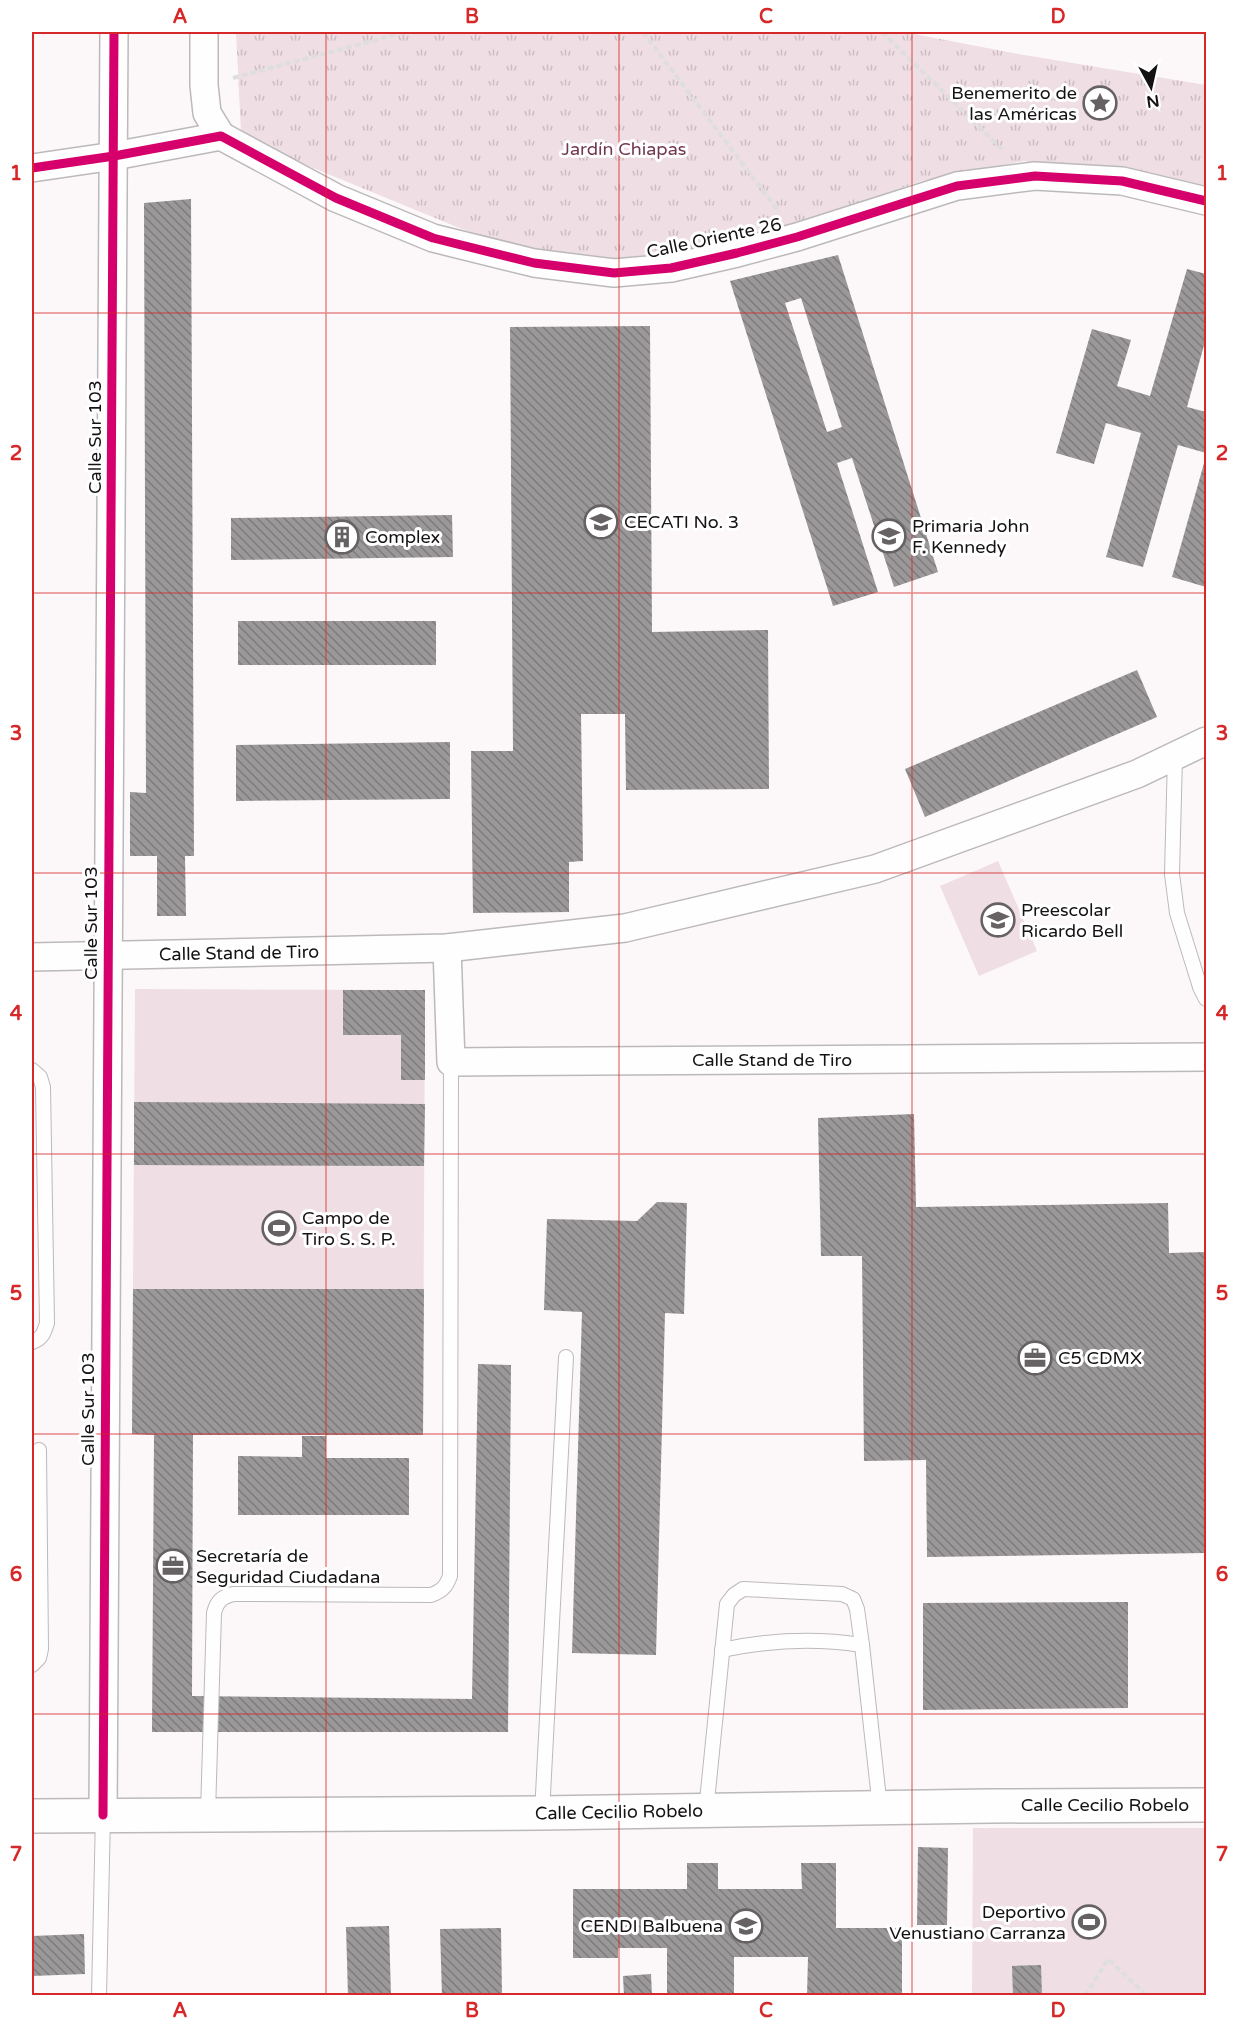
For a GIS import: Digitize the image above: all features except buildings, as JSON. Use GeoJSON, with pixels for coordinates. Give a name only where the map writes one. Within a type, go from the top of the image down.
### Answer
{"type":"FeatureCollection","features":[{"type":"Feature","properties":{"kind":"street","name":"Calle Sur 103"},"geometry":{"type":"LineString","coordinates":[[103,1815],[114,32]]}},
{"type":"Feature","properties":{"kind":"street"},"geometry":{"type":"LineString","coordinates":[[32,168],[114,156],[221,136],[207,113],[204,86],[204,32]]}},
{"type":"Feature","properties":{"kind":"street","name":"Calle Oriente 26"},"geometry":{"type":"LineString","coordinates":[[221,136],[336,198],[433,238],[534,263],[614,273],[671,268],[737,253],[797,237],[957,186],[1035,176],[1122,181],[1206,201]]}},
{"type":"Feature","properties":{"kind":"street","name":"Calle Stand de Tiro"},"geometry":{"type":"LineString","coordinates":[[32,957],[447,948],[625,928],[875,869],[1137,774],[1206,741]]}},
{"type":"Feature","properties":{"kind":"street"},"geometry":{"type":"LineString","coordinates":[[447,948],[451,1062]]}},
{"type":"Feature","properties":{"kind":"street","name":"Calle Stand de Tiro"},"geometry":{"type":"LineString","coordinates":[[451,1062],[1206,1057]]}},
{"type":"Feature","properties":{"kind":"street","name":"Calle Cecilio Robelo"},"geometry":{"type":"LineString","coordinates":[[32,1816],[1206,1805]]}},
{"type":"Feature","properties":{"kind":"lane"},"geometry":{"type":"LineString","coordinates":[[1175,756],[1172,874],[1177,913],[1200,987],[1206,999]]}},
{"type":"Feature","properties":{"kind":"lane"},"geometry":{"type":"LineString","coordinates":[[208,1813],[214,1613],[223,1597],[233,1594],[431,1595],[440,1592],[447,1585],[450,1576],[451,1062]]}},
{"type":"Feature","properties":{"kind":"lane"},"geometry":{"type":"LineString","coordinates":[[32,1070],[40,1077],[43,1087],[47,1323],[44,1333],[38,1340],[32,1342]]}},
{"type":"Feature","properties":{"kind":"lane"},"geometry":{"type":"LineString","coordinates":[[542,1813],[566,1357]]}},
{"type":"Feature","properties":{"kind":"lane"},"geometry":{"type":"LineString","coordinates":[[32,1665],[39,1658],[41,1649],[39,1450]]}},
{"type":"Feature","properties":{"kind":"lane"},"geometry":{"type":"LineString","coordinates":[[706,1811],[727,1605],[734,1595],[743,1589],[842,1594],[853,1599],[857,1609],[862,1645],[880,1808]]}},
{"type":"Feature","properties":{"kind":"lane"},"geometry":{"type":"LineString","coordinates":[[722,1650],[769,1641],[833,1641],[862,1645]]}},
{"type":"Feature","properties":{"kind":"lane"},"geometry":{"type":"LineString","coordinates":[[99,1995],[103,1815]]}},
{"type":"Feature","properties":{"kind":"path"},"geometry":{"type":"LineString","coordinates":[[204,86],[406,32]]}},
{"type":"Feature","properties":{"kind":"path"},"geometry":{"type":"LineString","coordinates":[[643,32],[797,237]]}},
{"type":"Feature","properties":{"kind":"path"},"geometry":{"type":"LineString","coordinates":[[882,32],[1005,152]]}},
{"type":"Feature","properties":{"kind":"path"},"geometry":{"type":"LineString","coordinates":[[1085,1995],[1108,1959],[1147,1995]]}},
{"type":"Feature","properties":{"kind":"green space","name":"Jardín Chiapas"},"geometry":{"type":"Polygon","coordinates":[[[236,32],[904,32],[1018,54],[1206,85],[1206,191],[1164,178],[1024,161],[921,181],[804,224],[629,268],[554,258],[462,229],[306,165],[241,132],[236,32]]]}},
{"type":"Feature","properties":{"kind":"green space"},"geometry":{"type":"Polygon","coordinates":[[[998,861],[1037,951],[979,976],[940,886],[998,861]]]}},
{"type":"Feature","properties":{"kind":"green space","name":"Campo de Tiro S. S. P."},"geometry":{"type":"Polygon","coordinates":[[[135,989],[425,990],[423,1435],[132,1434],[135,989]]]}},
{"type":"Feature","properties":{"kind":"green space","name":"Deportivo Venustiano Carranza"},"geometry":{"type":"Polygon","coordinates":[[[973,1828],[1206,1828],[1206,1995],[972,1996],[973,1828]]]}},
{"type":"Feature","properties":{"kind":"cycle path"},"geometry":{"type":"LineString","coordinates":[[103,1815],[114,32]]}},
{"type":"Feature","properties":{"kind":"cycle path"},"geometry":{"type":"LineString","coordinates":[[32,168],[114,156],[221,136],[336,198],[433,238],[534,263],[614,273],[671,268],[737,253],[797,237],[957,186],[1035,176],[1122,181],[1206,201]]}},
{"type":"Feature","properties":{"kind":"place","name":"Benemerito de las Américas"},"geometry":{"type":"Point","coordinates":[1100,103]}},
{"type":"Feature","properties":{"kind":"place","name":"CECATI No. 3"},"geometry":{"type":"Point","coordinates":[601,522]}},
{"type":"Feature","properties":{"kind":"place","name":"Primaria John F. Kennedy"},"geometry":{"type":"Point","coordinates":[889,536]}},
{"type":"Feature","properties":{"kind":"place","name":"Complex"},"geometry":{"type":"Point","coordinates":[342,537]}},
{"type":"Feature","properties":{"kind":"place","name":"Preescolar Ricardo Bell"},"geometry":{"type":"Point","coordinates":[998,920]}},
{"type":"Feature","properties":{"kind":"place","name":"Campo de Tiro S. S. P."},"geometry":{"type":"Point","coordinates":[279,1228]}},
{"type":"Feature","properties":{"kind":"place","name":"C5 CDMX"},"geometry":{"type":"Point","coordinates":[1035,1358]}},
{"type":"Feature","properties":{"kind":"place","name":"Secretaría de Seguridad Ciudadana"},"geometry":{"type":"Point","coordinates":[173,1566]}},
{"type":"Feature","properties":{"kind":"place","name":"Deportivo Venustiano Carranza"},"geometry":{"type":"Point","coordinates":[1089,1922]}},
{"type":"Feature","properties":{"kind":"place","name":"CENDI Balbuena"},"geometry":{"type":"Point","coordinates":[746,1926]}}]}
